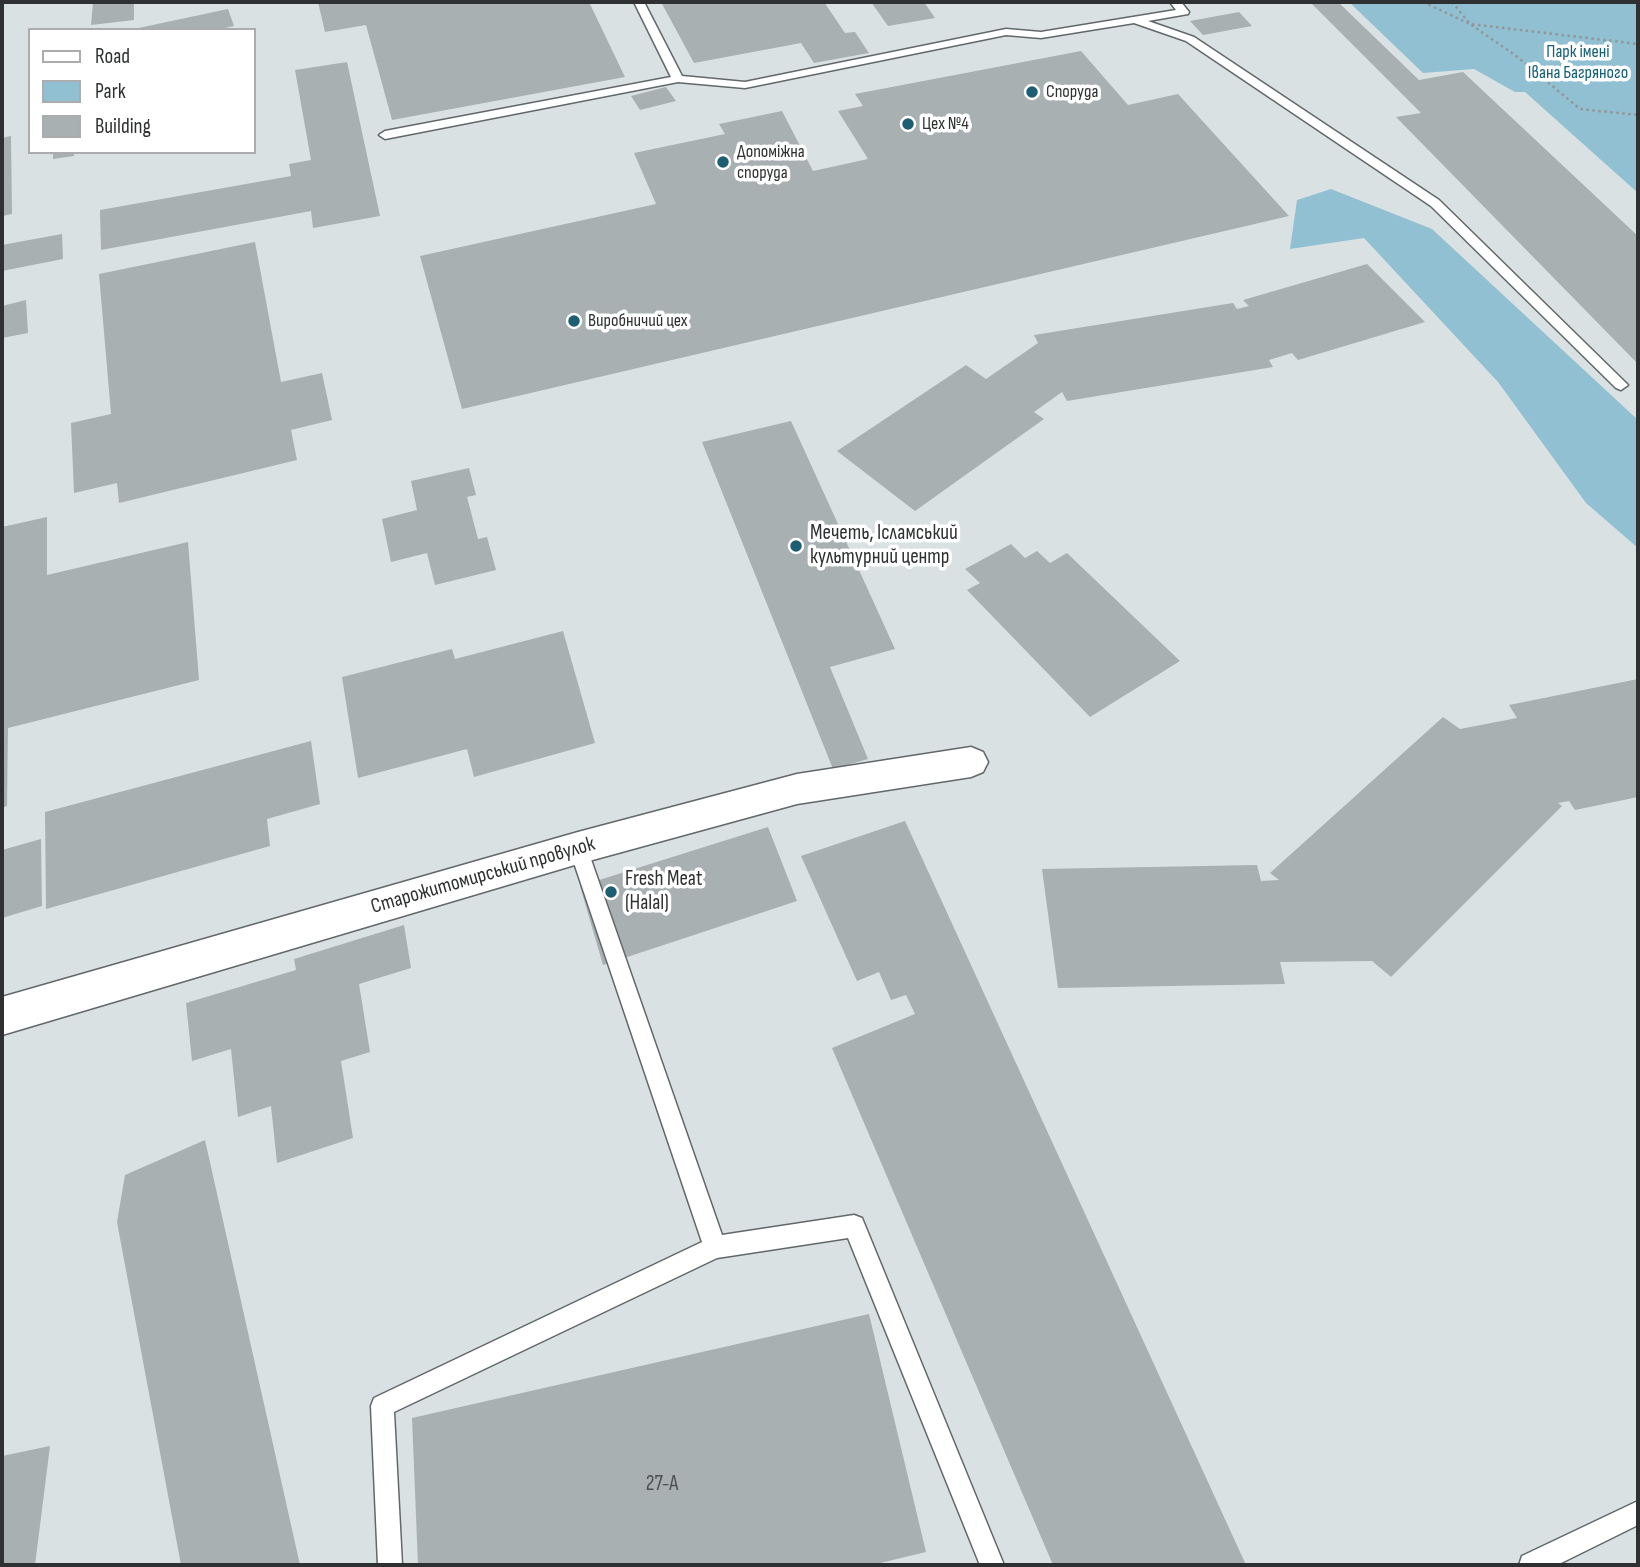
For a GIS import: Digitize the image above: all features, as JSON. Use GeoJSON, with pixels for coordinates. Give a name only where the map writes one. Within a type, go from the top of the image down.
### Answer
{"type":"FeatureCollection","features":[{"type":"Feature","properties":{"kind":"street","name":"Старожитомирський провулок"},"geometry":{"type":"LineString","coordinates":[[2,1016],[579,848],[797,789],[971,762]]}},
{"type":"Feature","properties":{"kind":"lane"},"geometry":{"type":"LineString","coordinates":[[639,2],[678,79]]}},
{"type":"Feature","properties":{"kind":"lane"},"geometry":{"type":"LineString","coordinates":[[385,135],[678,79],[745,85],[1006,32],[1041,35],[1184,12],[1175,2]]}},
{"type":"Feature","properties":{"kind":"lane"},"geometry":{"type":"LineString","coordinates":[[1135,20],[1190,39],[1434,203],[1621,385]]}},
{"type":"Feature","properties":{"kind":"lane"},"geometry":{"type":"LineString","coordinates":[[579,848],[715,1247]]}},
{"type":"Feature","properties":{"kind":"lane"},"geometry":{"type":"LineString","coordinates":[[390,1565],[382,1406],[715,1247],[854,1226],[992,1565]]}},
{"type":"Feature","properties":{"kind":"lane"},"geometry":{"type":"LineString","coordinates":[[1531,1565],[1638,1513]]}},
{"type":"Feature","properties":{"kind":"path"},"geometry":{"type":"LineString","coordinates":[[1423,2],[1470,24],[1515,55],[1580,109],[1638,115]]}},
{"type":"Feature","properties":{"kind":"path"},"geometry":{"type":"LineString","coordinates":[[1452,2],[1470,24],[1638,44]]}},
{"type":"Feature","properties":{"kind":"path"},"geometry":{"type":"LineString","coordinates":[[1638,57],[1638,82]]}},
{"type":"Feature","properties":{"kind":"green space","name":"Парк імені Івана Багряного"},"geometry":{"type":"Polygon","coordinates":[[[1349,2],[1638,2],[1638,193],[1525,92],[1515,92],[1474,69],[1423,73],[1349,2]]]}},
{"type":"Feature","properties":{"kind":"green space"},"geometry":{"type":"Polygon","coordinates":[[[1331,189],[1432,229],[1638,420],[1638,548],[1586,503],[1498,382],[1364,238],[1290,249],[1297,200],[1331,189]]]}},
{"type":"Feature","properties":{"kind":"building"},"geometry":{"type":"Polygon","coordinates":[[[93,2],[134,2],[134,20],[91,25],[93,2]]]}},
{"type":"Feature","properties":{"kind":"building"},"geometry":{"type":"Polygon","coordinates":[[[318,2],[589,2],[625,77],[392,120],[366,25],[325,32],[318,2]]]}},
{"type":"Feature","properties":{"kind":"building"},"geometry":{"type":"Polygon","coordinates":[[[661,2],[824,2],[845,33],[855,32],[869,53],[814,63],[801,43],[694,63],[661,2]]]}},
{"type":"Feature","properties":{"kind":"building"},"geometry":{"type":"Polygon","coordinates":[[[871,2],[924,2],[935,18],[888,26],[871,2]]]}},
{"type":"Feature","properties":{"kind":"building"},"geometry":{"type":"Polygon","coordinates":[[[1310,2],[1338,2],[1419,80],[1463,72],[1638,236],[1638,364],[1396,117],[1421,113],[1310,2]]]}},
{"type":"Feature","properties":{"kind":"building"},"geometry":{"type":"Polygon","coordinates":[[[228,9],[234,26],[225,28],[138,28],[228,9]]]}},
{"type":"Feature","properties":{"kind":"building"},"geometry":{"type":"Polygon","coordinates":[[[1239,12],[1252,26],[1203,35],[1190,21],[1239,12]]]}},
{"type":"Feature","properties":{"kind":"building"},"geometry":{"type":"Polygon","coordinates":[[[1081,51],[1128,105],[1178,94],[1289,216],[462,409],[420,256],[656,204],[634,153],[725,134],[719,124],[782,111],[813,171],[868,159],[838,111],[863,106],[855,94],[1081,51]]]}},
{"type":"Feature","properties":{"kind":"building"},"geometry":{"type":"Polygon","coordinates":[[[347,62],[380,216],[313,228],[311,211],[101,250],[100,210],[291,176],[289,164],[311,160],[295,70],[347,62]]]}},
{"type":"Feature","properties":{"kind":"building"},"geometry":{"type":"Polygon","coordinates":[[[666,87],[676,101],[640,110],[631,96],[666,87]]]}},
{"type":"Feature","properties":{"kind":"building"},"geometry":{"type":"Polygon","coordinates":[[[11,136],[12,214],[2,216],[2,138],[11,136]]]}},
{"type":"Feature","properties":{"kind":"building"},"geometry":{"type":"Polygon","coordinates":[[[53,154],[74,154],[74,156],[53,159],[53,154]]]}},
{"type":"Feature","properties":{"kind":"building"},"geometry":{"type":"Polygon","coordinates":[[[62,234],[63,259],[2,271],[2,245],[62,234]]]}},
{"type":"Feature","properties":{"kind":"building"},"geometry":{"type":"Polygon","coordinates":[[[255,242],[281,382],[322,373],[332,420],[291,430],[297,460],[119,503],[117,483],[74,493],[71,423],[111,414],[99,274],[255,242]]]}},
{"type":"Feature","properties":{"kind":"building"},"geometry":{"type":"Polygon","coordinates":[[[1367,264],[1425,322],[1298,360],[1292,353],[1269,360],[1273,367],[1067,401],[1062,392],[1034,412],[1044,419],[915,511],[837,451],[966,365],[986,379],[1038,343],[1034,335],[1233,303],[1237,309],[1249,306],[1243,300],[1367,264]]]}},
{"type":"Feature","properties":{"kind":"building"},"geometry":{"type":"Polygon","coordinates":[[[26,300],[28,333],[2,338],[2,306],[26,300]]]}},
{"type":"Feature","properties":{"kind":"building","name":"Мечеть, Ісламський культурний центр"},"geometry":{"type":"Polygon","coordinates":[[[791,421],[895,649],[830,667],[868,759],[833,769],[702,442],[791,421]]]}},
{"type":"Feature","properties":{"kind":"building"},"geometry":{"type":"Polygon","coordinates":[[[469,468],[476,495],[467,497],[478,539],[487,537],[496,570],[435,585],[427,553],[391,562],[382,519],[417,510],[411,481],[469,468]]]}},
{"type":"Feature","properties":{"kind":"building"},"geometry":{"type":"Polygon","coordinates":[[[47,517],[47,575],[188,542],[199,680],[8,728],[7,806],[2,808],[2,527],[47,517]]]}},
{"type":"Feature","properties":{"kind":"building"},"geometry":{"type":"Polygon","coordinates":[[[1011,544],[1025,558],[1037,551],[1050,563],[1067,553],[1180,661],[1090,717],[967,590],[980,583],[965,569],[1011,544]]]}},
{"type":"Feature","properties":{"kind":"building"},"geometry":{"type":"Polygon","coordinates":[[[563,631],[595,743],[474,777],[467,749],[358,778],[342,677],[452,649],[455,659],[563,631]]]}},
{"type":"Feature","properties":{"kind":"building"},"geometry":{"type":"Polygon","coordinates":[[[1638,679],[1638,797],[1575,810],[1569,801],[1558,803],[1562,806],[1391,977],[1372,961],[1280,962],[1285,984],[1058,988],[1042,869],[1257,865],[1261,881],[1279,880],[1270,873],[1443,717],[1460,729],[1517,718],[1509,705],[1638,679]]]}},
{"type":"Feature","properties":{"kind":"building"},"geometry":{"type":"Polygon","coordinates":[[[311,741],[320,804],[267,819],[270,846],[46,909],[45,812],[311,741]]]}},
{"type":"Feature","properties":{"kind":"building"},"geometry":{"type":"Polygon","coordinates":[[[905,821],[1246,1565],[1053,1565],[832,1048],[915,1014],[906,995],[891,1000],[879,972],[857,981],[801,856],[905,821]]]}},
{"type":"Feature","properties":{"kind":"building"},"geometry":{"type":"Polygon","coordinates":[[[768,827],[797,901],[603,965],[580,886],[768,827]]]}},
{"type":"Feature","properties":{"kind":"building"},"geometry":{"type":"Polygon","coordinates":[[[41,839],[42,906],[2,918],[2,850],[41,839]]]}},
{"type":"Feature","properties":{"kind":"building"},"geometry":{"type":"Polygon","coordinates":[[[404,925],[411,968],[359,984],[370,1052],[341,1061],[353,1138],[277,1163],[271,1106],[238,1117],[231,1049],[192,1061],[186,1003],[296,970],[294,959],[404,925]]]}},
{"type":"Feature","properties":{"kind":"building"},"geometry":{"type":"Polygon","coordinates":[[[205,1140],[300,1565],[181,1565],[117,1222],[125,1175],[205,1140]]]}},
{"type":"Feature","properties":{"kind":"building"},"geometry":{"type":"Polygon","coordinates":[[[869,1314],[926,1552],[872,1565],[418,1565],[412,1418],[869,1314]]]}},
{"type":"Feature","properties":{"kind":"building"},"geometry":{"type":"Polygon","coordinates":[[[50,1446],[35,1565],[2,1565],[2,1456],[50,1446]]]}},
{"type":"Feature","properties":{"kind":"place","name":"Споруда"},"geometry":{"type":"Point","coordinates":[1032,92]}},
{"type":"Feature","properties":{"kind":"place","name":"Цех №4"},"geometry":{"type":"Point","coordinates":[908,124]}},
{"type":"Feature","properties":{"kind":"place","name":"Допоміжна споруда"},"geometry":{"type":"Point","coordinates":[723,162]}},
{"type":"Feature","properties":{"kind":"place","name":"Виробничий цех"},"geometry":{"type":"Point","coordinates":[574,321]}},
{"type":"Feature","properties":{"kind":"place","name":"Мечеть, Ісламський культурний центр"},"geometry":{"type":"Point","coordinates":[796,546]}},
{"type":"Feature","properties":{"kind":"place","name":"Fresh Meat (Halal)"},"geometry":{"type":"Point","coordinates":[611,892]}}]}
